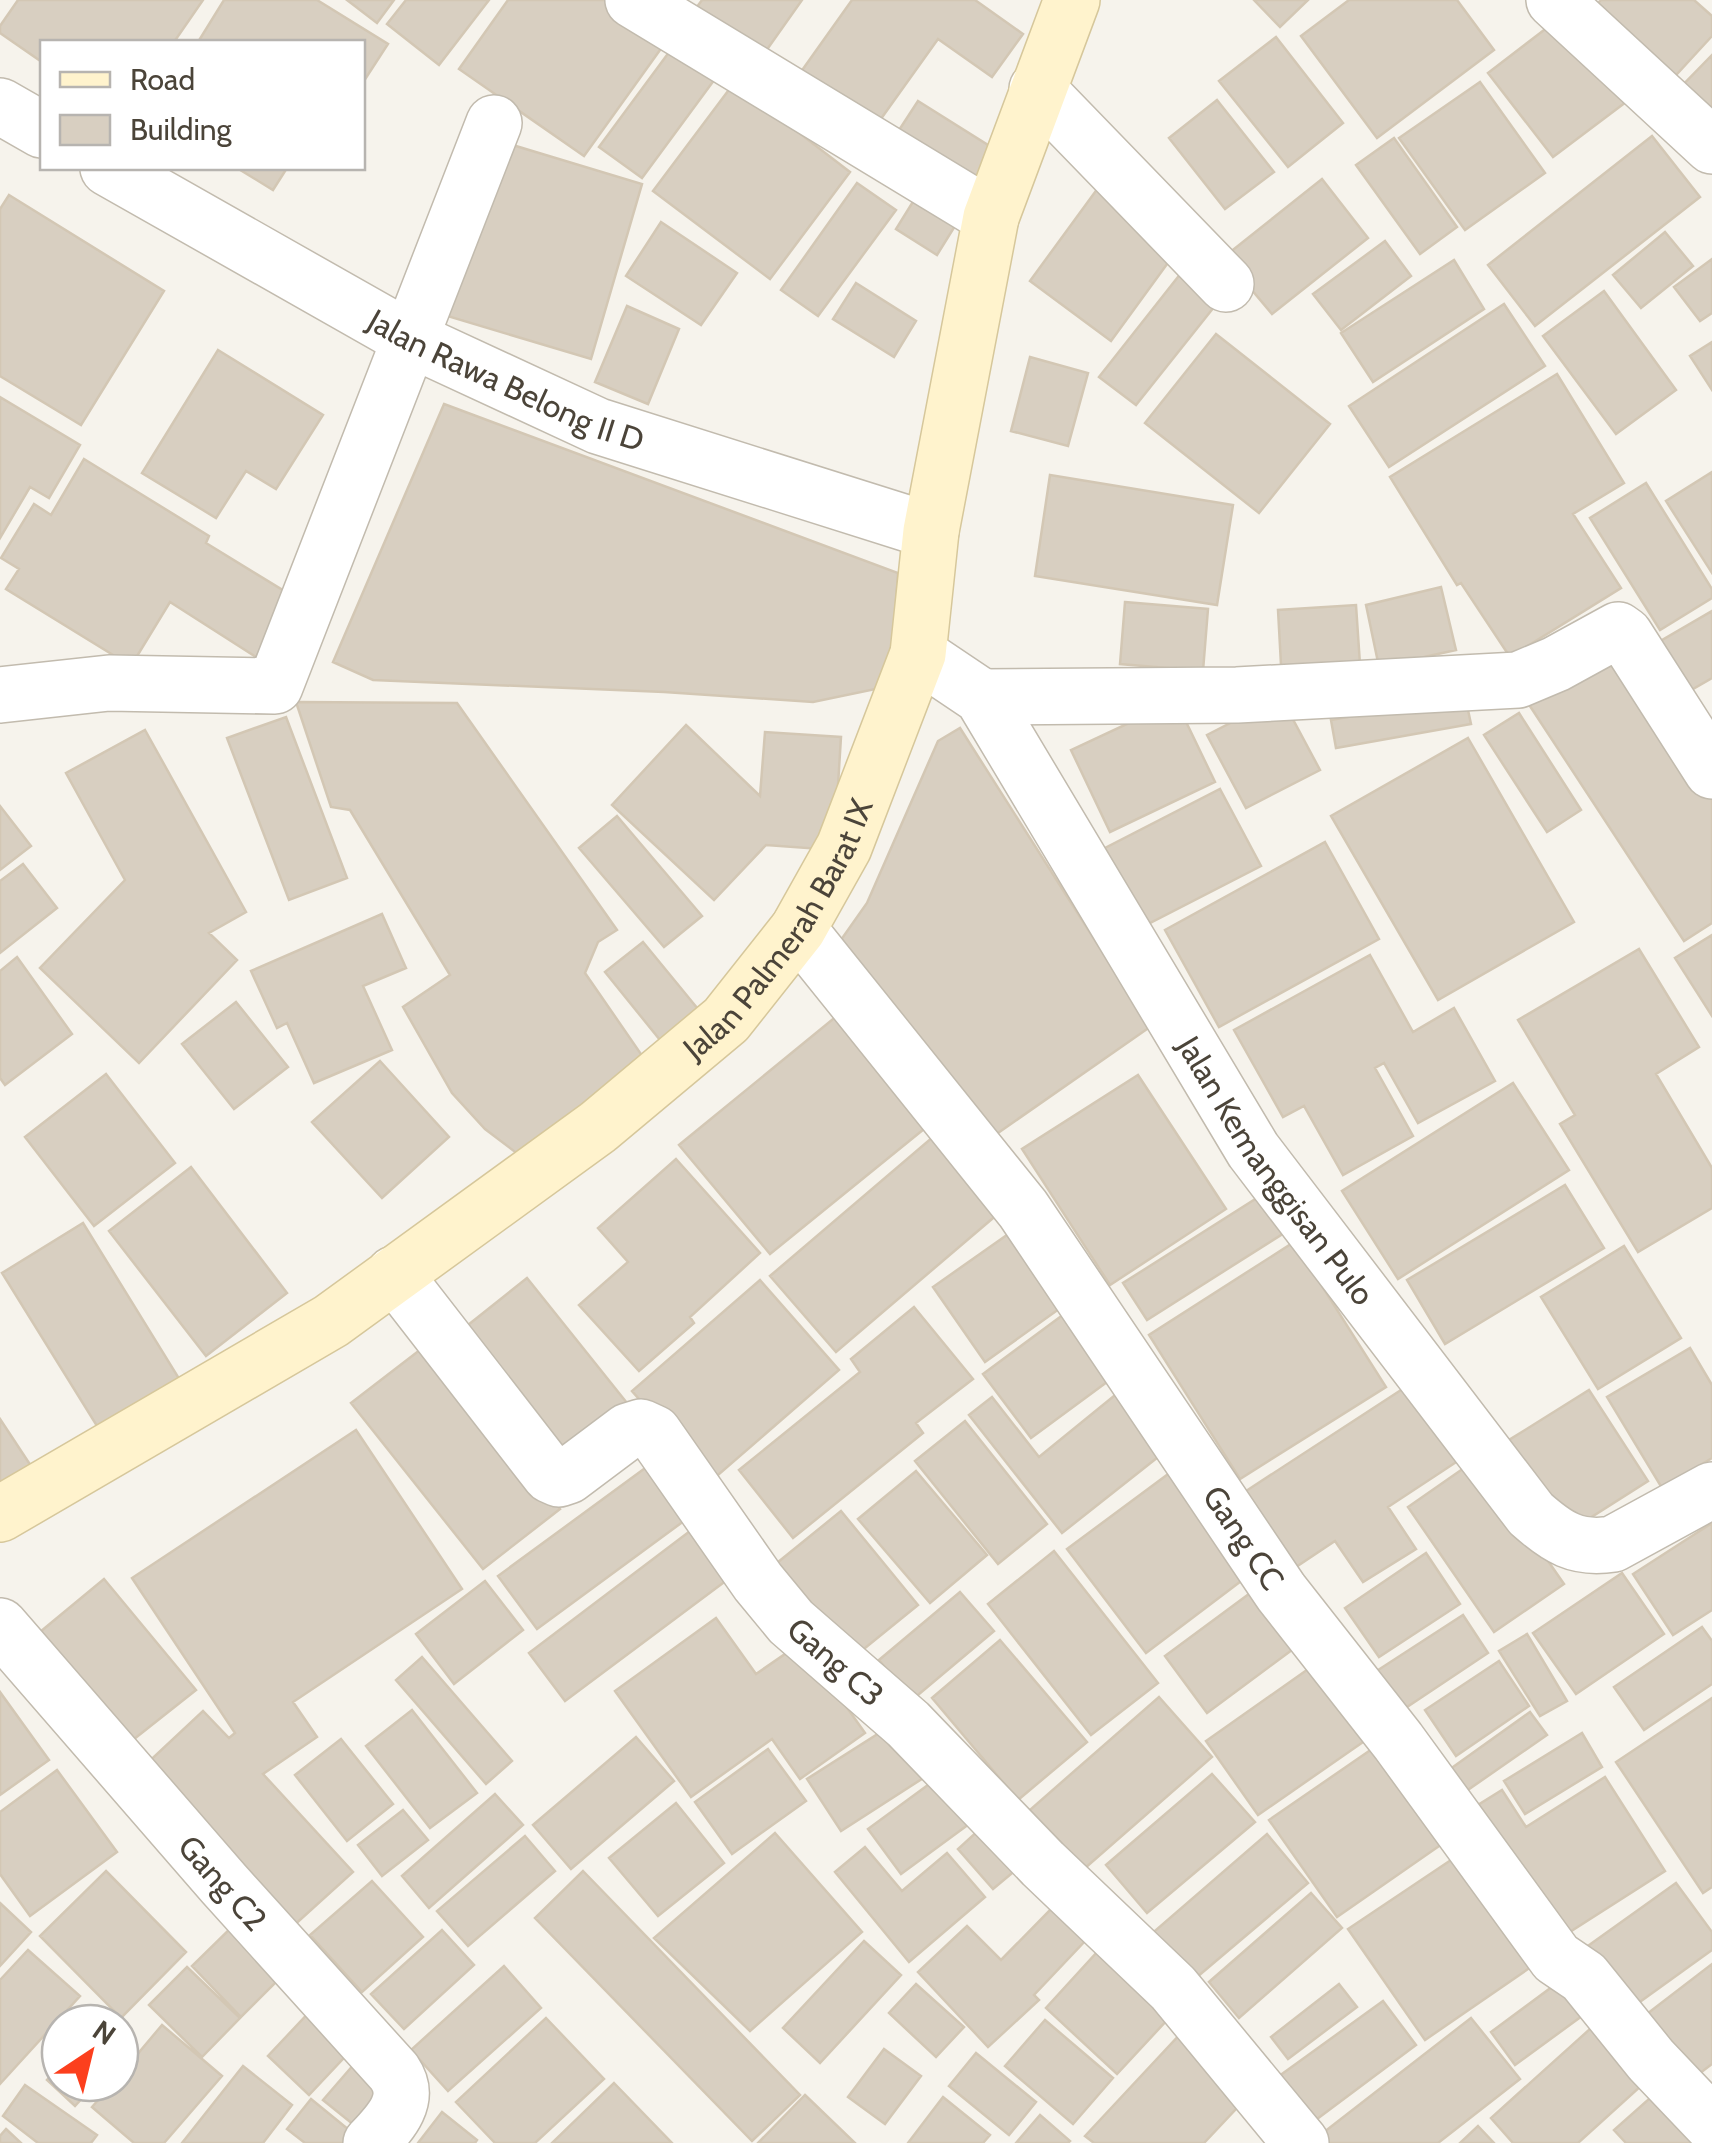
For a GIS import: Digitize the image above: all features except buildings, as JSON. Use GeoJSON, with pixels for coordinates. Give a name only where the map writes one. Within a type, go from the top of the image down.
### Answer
{"type":"FeatureCollection","features":[{"type":"Feature","properties":{"kind":"street"},"geometry":{"type":"LineString","coordinates":[[633,0],[991,216]]}},
{"type":"Feature","properties":{"kind":"street","name":"Jalan Palmerah Barat IX"},"geometry":{"type":"LineString","coordinates":[[0,1514],[330,1321],[598,1127],[726,1020],[798,929],[844,847],[918,654],[931,531],[991,216],[1072,0]]}},
{"type":"Feature","properties":{"kind":"street"},"geometry":{"type":"LineString","coordinates":[[1554,0],[1712,146]]}},
{"type":"Feature","properties":{"kind":"street"},"geometry":{"type":"LineString","coordinates":[[1038,89],[1226,284]]}},
{"type":"Feature","properties":{"kind":"street"},"geometry":{"type":"LineString","coordinates":[[0,106],[40,129]]}},
{"type":"Feature","properties":{"kind":"street"},"geometry":{"type":"LineString","coordinates":[[0,696],[109,683],[275,686],[494,123]]}},
{"type":"Feature","properties":{"kind":"street","name":"Jalan Rawa Belong II D"},"geometry":{"type":"LineString","coordinates":[[112,170],[408,338],[598,426],[931,531]]}},
{"type":"Feature","properties":{"kind":"street"},"geometry":{"type":"LineString","coordinates":[[982,697],[1237,695],[1518,680],[1618,630],[1625,635],[1712,771]]}},
{"type":"Feature","properties":{"kind":"street","name":"Jalan Kemanggisan Pulo"},"geometry":{"type":"LineString","coordinates":[[918,654],[982,697],[1254,1150],[1531,1514],[1569,1541],[1584,1547],[1598,1546],[1612,1544],[1712,1490]]}},
{"type":"Feature","properties":{"kind":"street","name":"Gang CC"},"geometry":{"type":"LineString","coordinates":[[798,929],[1023,1208],[1281,1592],[1398,1741],[1556,1958],[1584,1977],[1651,2060],[1712,2124]]}},
{"type":"Feature","properties":{"kind":"street","name":"Gang C3"},"geometry":{"type":"LineString","coordinates":[[394,1274],[550,1475],[568,1476],[628,1431],[641,1427],[654,1433],[748,1569],[791,1622],[908,1724],[1043,1864],[1173,1988],[1300,2143]]}},
{"type":"Feature","properties":{"kind":"street","name":"Gang C2"},"geometry":{"type":"LineString","coordinates":[[0,1626],[400,2080],[401,2101],[396,2117],[371,2143]]}}]}
